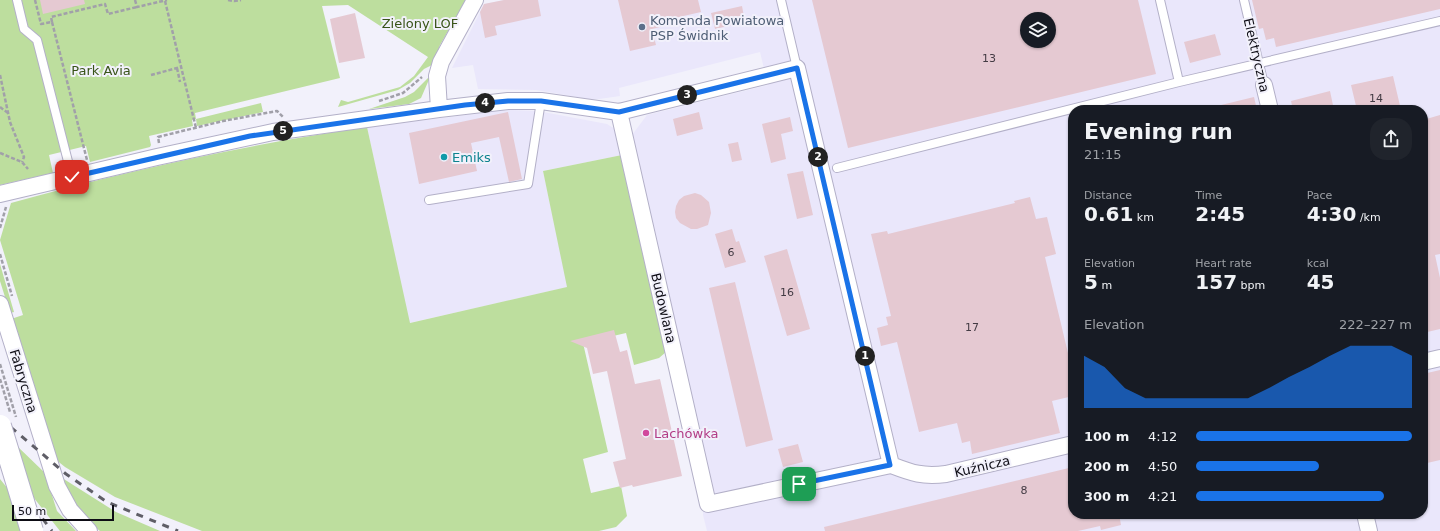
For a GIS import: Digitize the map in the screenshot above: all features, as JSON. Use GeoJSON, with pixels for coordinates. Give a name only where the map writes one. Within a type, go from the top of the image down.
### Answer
{"type":"FeatureCollection","features":[{"type":"Feature","properties":{"kind":"main road"},"geometry":{"type":"LineString","coordinates":[[0,426],[32,531]]}},
{"type":"Feature","properties":{"kind":"street"},"geometry":{"type":"LineString","coordinates":[[439,108],[437,76],[441,62],[475,0]]}},
{"type":"Feature","properties":{"kind":"street"},"geometry":{"type":"LineString","coordinates":[[0,194],[250,136],[439,108],[508,101],[541,101],[619,112],[797,68],[890,465]]}},
{"type":"Feature","properties":{"kind":"street","name":"Elektryczna"},"geometry":{"type":"LineString","coordinates":[[1264,85],[1269,105]]}},
{"type":"Feature","properties":{"kind":"street","name":"Budowlana"},"geometry":{"type":"LineString","coordinates":[[619,112],[708,504],[890,465]]}},
{"type":"Feature","properties":{"kind":"street","name":"Fabryczna"},"geometry":{"type":"LineString","coordinates":[[0,304],[47,457],[60,494],[70,510],[89,531]]}},
{"type":"Feature","properties":{"kind":"street"},"geometry":{"type":"LineString","coordinates":[[1428,361],[1440,358]]}},
{"type":"Feature","properties":{"kind":"street","name":"Kuźnicza"},"geometry":{"type":"LineString","coordinates":[[890,465],[930,476],[946,474],[1068,445]]}},
{"type":"Feature","properties":{"kind":"street"},"geometry":{"type":"LineString","coordinates":[[1366,519],[1369,531]]}},
{"type":"Feature","properties":{"kind":"lane"},"geometry":{"type":"LineString","coordinates":[[17,0],[24,29],[37,40],[72,177]]}},
{"type":"Feature","properties":{"kind":"lane"},"geometry":{"type":"LineString","coordinates":[[781,0],[797,68]]}},
{"type":"Feature","properties":{"kind":"lane"},"geometry":{"type":"LineString","coordinates":[[1160,0],[1180,82]]}},
{"type":"Feature","properties":{"kind":"lane","name":"Elektryczna"},"geometry":{"type":"LineString","coordinates":[[1244,0],[1264,85]]}},
{"type":"Feature","properties":{"kind":"lane"},"geometry":{"type":"LineString","coordinates":[[1088,105],[1440,20]]}},
{"type":"Feature","properties":{"kind":"lane"},"geometry":{"type":"LineString","coordinates":[[429,200],[528,184],[541,101]]}},
{"type":"Feature","properties":{"kind":"lane"},"geometry":{"type":"LineString","coordinates":[[837,168],[1068,110]]}},
{"type":"Feature","properties":{"kind":"path"},"geometry":{"type":"LineString","coordinates":[[35,0],[41,24],[52,22]]}},
{"type":"Feature","properties":{"kind":"path"},"geometry":{"type":"LineString","coordinates":[[135,0],[137,7]]}},
{"type":"Feature","properties":{"kind":"path"},"geometry":{"type":"LineString","coordinates":[[88,166],[51,17],[106,4],[108,14],[166,0],[196,128]]}},
{"type":"Feature","properties":{"kind":"path"},"geometry":{"type":"LineString","coordinates":[[228,0],[241,0]]}},
{"type":"Feature","properties":{"kind":"path"},"geometry":{"type":"LineString","coordinates":[[177,68],[180,82]]}},
{"type":"Feature","properties":{"kind":"path"},"geometry":{"type":"LineString","coordinates":[[151,75],[181,68]]}},
{"type":"Feature","properties":{"kind":"path"},"geometry":{"type":"LineString","coordinates":[[0,75],[14,134],[24,157],[22,162]]}},
{"type":"Feature","properties":{"kind":"path"},"geometry":{"type":"LineString","coordinates":[[0,107],[9,113]]}},
{"type":"Feature","properties":{"kind":"path"},"geometry":{"type":"LineString","coordinates":[[0,153],[22,162],[28,169]]}},
{"type":"Feature","properties":{"kind":"shaded area"},"geometry":{"type":"Polygon","coordinates":[[[504,0],[1440,0],[1440,531],[707,531],[703,515],[706,467],[632,135],[647,115],[768,85],[760,52],[619,88],[620,96],[599,99],[589,99],[536,90],[478,89],[473,65],[452,68],[484,4],[504,0]]]}},
{"type":"Feature","properties":{"kind":"shaded area"},"geometry":{"type":"Polygon","coordinates":[[[509,110],[538,111],[607,124],[615,129],[622,155],[543,171],[568,287],[409,323],[367,127],[509,110]]]}},
{"type":"Feature","properties":{"kind":"green space"},"geometry":{"type":"Polygon","coordinates":[[[0,0],[466,0],[440,45],[432,65],[424,69],[410,83],[398,90],[338,107],[341,100],[348,102],[400,87],[414,76],[428,57],[348,5],[322,6],[340,78],[195,113],[196,119],[192,120],[193,126],[149,136],[150,147],[90,162],[86,146],[49,155],[53,173],[0,185],[0,0]]]}},
{"type":"Feature","properties":{"kind":"green space"},"geometry":{"type":"Polygon","coordinates":[[[431,75],[421,98],[409,104],[369,109],[405,97],[414,92],[431,75]]]}},
{"type":"Feature","properties":{"kind":"green space"},"geometry":{"type":"Polygon","coordinates":[[[261,103],[263,112],[197,126],[196,119],[261,103]]]}},
{"type":"Feature","properties":{"kind":"green space"},"geometry":{"type":"Polygon","coordinates":[[[367,127],[410,323],[567,287],[543,171],[622,155],[666,352],[659,358],[634,365],[626,333],[583,343],[608,452],[583,459],[591,493],[621,486],[627,516],[616,527],[599,531],[202,531],[115,497],[65,467],[55,459],[11,319],[23,315],[0,240],[11,203],[188,159],[367,127]]]}},
{"type":"Feature","properties":{"kind":"green space"},"geometry":{"type":"Polygon","coordinates":[[[0,264],[14,312],[10,313],[0,281],[0,264]]]}},
{"type":"Feature","properties":{"kind":"green space"},"geometry":{"type":"Polygon","coordinates":[[[16,445],[45,473],[57,511],[76,531],[60,531],[0,455],[16,445]]]}},
{"type":"Feature","properties":{"kind":"green space"},"geometry":{"type":"Polygon","coordinates":[[[59,476],[116,512],[160,531],[100,531],[81,516],[59,476]]]}},
{"type":"Feature","properties":{"kind":"green space"},"geometry":{"type":"Polygon","coordinates":[[[0,479],[4,484],[42,531],[0,531],[0,479]]]}},
{"type":"Feature","properties":{"kind":"building"},"geometry":{"type":"Polygon","coordinates":[[[40,0],[84,0],[85,4],[43,14],[40,0]]]}},
{"type":"Feature","properties":{"kind":"building"},"geometry":{"type":"Polygon","coordinates":[[[504,0],[538,0],[541,16],[495,26],[497,35],[485,38],[480,12],[484,4],[504,0]]]}},
{"type":"Feature","properties":{"kind":"building","name":"Komenda Powiatowa PSP Świdnik"},"geometry":{"type":"Polygon","coordinates":[[[618,0],[698,0],[701,12],[666,20],[668,25],[652,29],[656,45],[630,51],[618,0]]]}},
{"type":"Feature","properties":{"kind":"building"},"geometry":{"type":"Polygon","coordinates":[[[812,0],[1138,0],[1156,74],[848,148],[812,0]]]}},
{"type":"Feature","properties":{"kind":"building"},"geometry":{"type":"Polygon","coordinates":[[[1252,0],[1440,0],[1440,9],[1276,47],[1274,38],[1266,40],[1263,28],[1259,29],[1252,0]]]}},
{"type":"Feature","properties":{"kind":"building"},"geometry":{"type":"Polygon","coordinates":[[[742,6],[745,22],[715,29],[711,13],[742,6]]]}},
{"type":"Feature","properties":{"kind":"building"},"geometry":{"type":"Polygon","coordinates":[[[355,13],[365,58],[339,63],[330,19],[355,13]]]}},
{"type":"Feature","properties":{"kind":"building"},"geometry":{"type":"Polygon","coordinates":[[[1215,34],[1221,55],[1190,63],[1184,42],[1215,34]]]}},
{"type":"Feature","properties":{"kind":"building"},"geometry":{"type":"Polygon","coordinates":[[[1393,76],[1400,105],[1356,105],[1351,85],[1393,76]]]}},
{"type":"Feature","properties":{"kind":"building"},"geometry":{"type":"Polygon","coordinates":[[[1330,91],[1333,105],[1292,105],[1291,101],[1330,91]]]}},
{"type":"Feature","properties":{"kind":"building"},"geometry":{"type":"Polygon","coordinates":[[[1254,97],[1256,105],[1221,105],[1254,97]]]}},
{"type":"Feature","properties":{"kind":"building","name":"Emiks"},"geometry":{"type":"Polygon","coordinates":[[[508,112],[522,179],[509,182],[499,137],[471,143],[477,171],[419,184],[409,133],[508,112]]]}},
{"type":"Feature","properties":{"kind":"building"},"geometry":{"type":"Polygon","coordinates":[[[699,112],[703,129],[677,136],[673,119],[699,112]]]}},
{"type":"Feature","properties":{"kind":"building"},"geometry":{"type":"Polygon","coordinates":[[[1440,115],[1440,254],[1435,255],[1440,278],[1440,329],[1428,332],[1428,119],[1440,115]]]}},
{"type":"Feature","properties":{"kind":"building"},"geometry":{"type":"Polygon","coordinates":[[[790,117],[793,131],[781,134],[786,159],[771,163],[762,124],[790,117]]]}},
{"type":"Feature","properties":{"kind":"building"},"geometry":{"type":"Polygon","coordinates":[[[738,142],[742,160],[732,162],[728,144],[738,142]]]}},
{"type":"Feature","properties":{"kind":"building"},"geometry":{"type":"Polygon","coordinates":[[[803,171],[813,215],[797,219],[787,174],[803,171]]]}},
{"type":"Feature","properties":{"kind":"building"},"geometry":{"type":"Polygon","coordinates":[[[695,193],[701,195],[709,202],[711,213],[708,225],[697,229],[691,229],[680,223],[676,218],[675,212],[679,200],[684,196],[695,193]]]}},
{"type":"Feature","properties":{"kind":"building"},"geometry":{"type":"Polygon","coordinates":[[[1030,197],[1036,219],[1047,217],[1056,254],[1045,257],[1068,353],[1068,397],[1052,401],[1060,433],[972,454],[970,441],[962,443],[957,423],[919,432],[897,342],[881,346],[877,328],[888,325],[886,317],[891,316],[871,234],[887,231],[888,234],[1015,203],[1014,201],[1030,197]]]}},
{"type":"Feature","properties":{"kind":"building"},"geometry":{"type":"Polygon","coordinates":[[[732,229],[736,242],[739,241],[746,262],[725,268],[715,234],[732,229]]]}},
{"type":"Feature","properties":{"kind":"building"},"geometry":{"type":"Polygon","coordinates":[[[787,249],[810,329],[787,336],[764,256],[787,249]]]}},
{"type":"Feature","properties":{"kind":"building"},"geometry":{"type":"Polygon","coordinates":[[[735,282],[773,440],[746,447],[709,288],[735,282]]]}},
{"type":"Feature","properties":{"kind":"building","name":"Lachówka"},"geometry":{"type":"Polygon","coordinates":[[[614,330],[620,352],[627,350],[635,384],[660,379],[682,476],[633,487],[632,485],[620,488],[613,462],[626,459],[607,371],[593,374],[587,348],[570,341],[614,330]]]}},
{"type":"Feature","properties":{"kind":"building"},"geometry":{"type":"Polygon","coordinates":[[[1440,370],[1440,460],[1428,463],[1428,373],[1440,370]]]}},
{"type":"Feature","properties":{"kind":"building"},"geometry":{"type":"Polygon","coordinates":[[[798,444],[803,462],[783,467],[778,449],[798,444]]]}},
{"type":"Feature","properties":{"kind":"building"},"geometry":{"type":"Polygon","coordinates":[[[1068,468],[1068,519],[1120,519],[1121,525],[1101,530],[1100,526],[1078,531],[825,531],[824,527],[1068,468]]]}},
{"type":"Feature","properties":{"kind":"railway"},"geometry":{"type":"LineString","coordinates":[[0,418],[66,474],[107,502],[178,531]]}},
{"type":"Feature","properties":{"kind":"railway"},"geometry":{"type":"LineString","coordinates":[[0,463],[52,531]]}},
{"type":"Feature","properties":{"kind":"place","name":"Komenda Powiatowa PSP Świdnik"},"geometry":{"type":"Point","coordinates":[642,27]}},
{"type":"Feature","properties":{"kind":"place","name":"Emiks"},"geometry":{"type":"Point","coordinates":[444,157]}},
{"type":"Feature","properties":{"kind":"place","name":"Lachówka"},"geometry":{"type":"Point","coordinates":[646,433]}},
{"type":"Feature","properties":{"kind":"route"},"geometry":{"type":"LineString","coordinates":[[72,177],[250,136],[439,108],[508,101],[541,101],[619,112],[797,68],[890,465],[799,484]]}},
{"type":"Feature","properties":{"kind":"park label","name":"Zielony LOF"},"geometry":{"type":"Point","coordinates":[420,23]}},
{"type":"Feature","properties":{"kind":"park label","name":"Park Avia"},"geometry":{"type":"Point","coordinates":[101,70]}}]}
